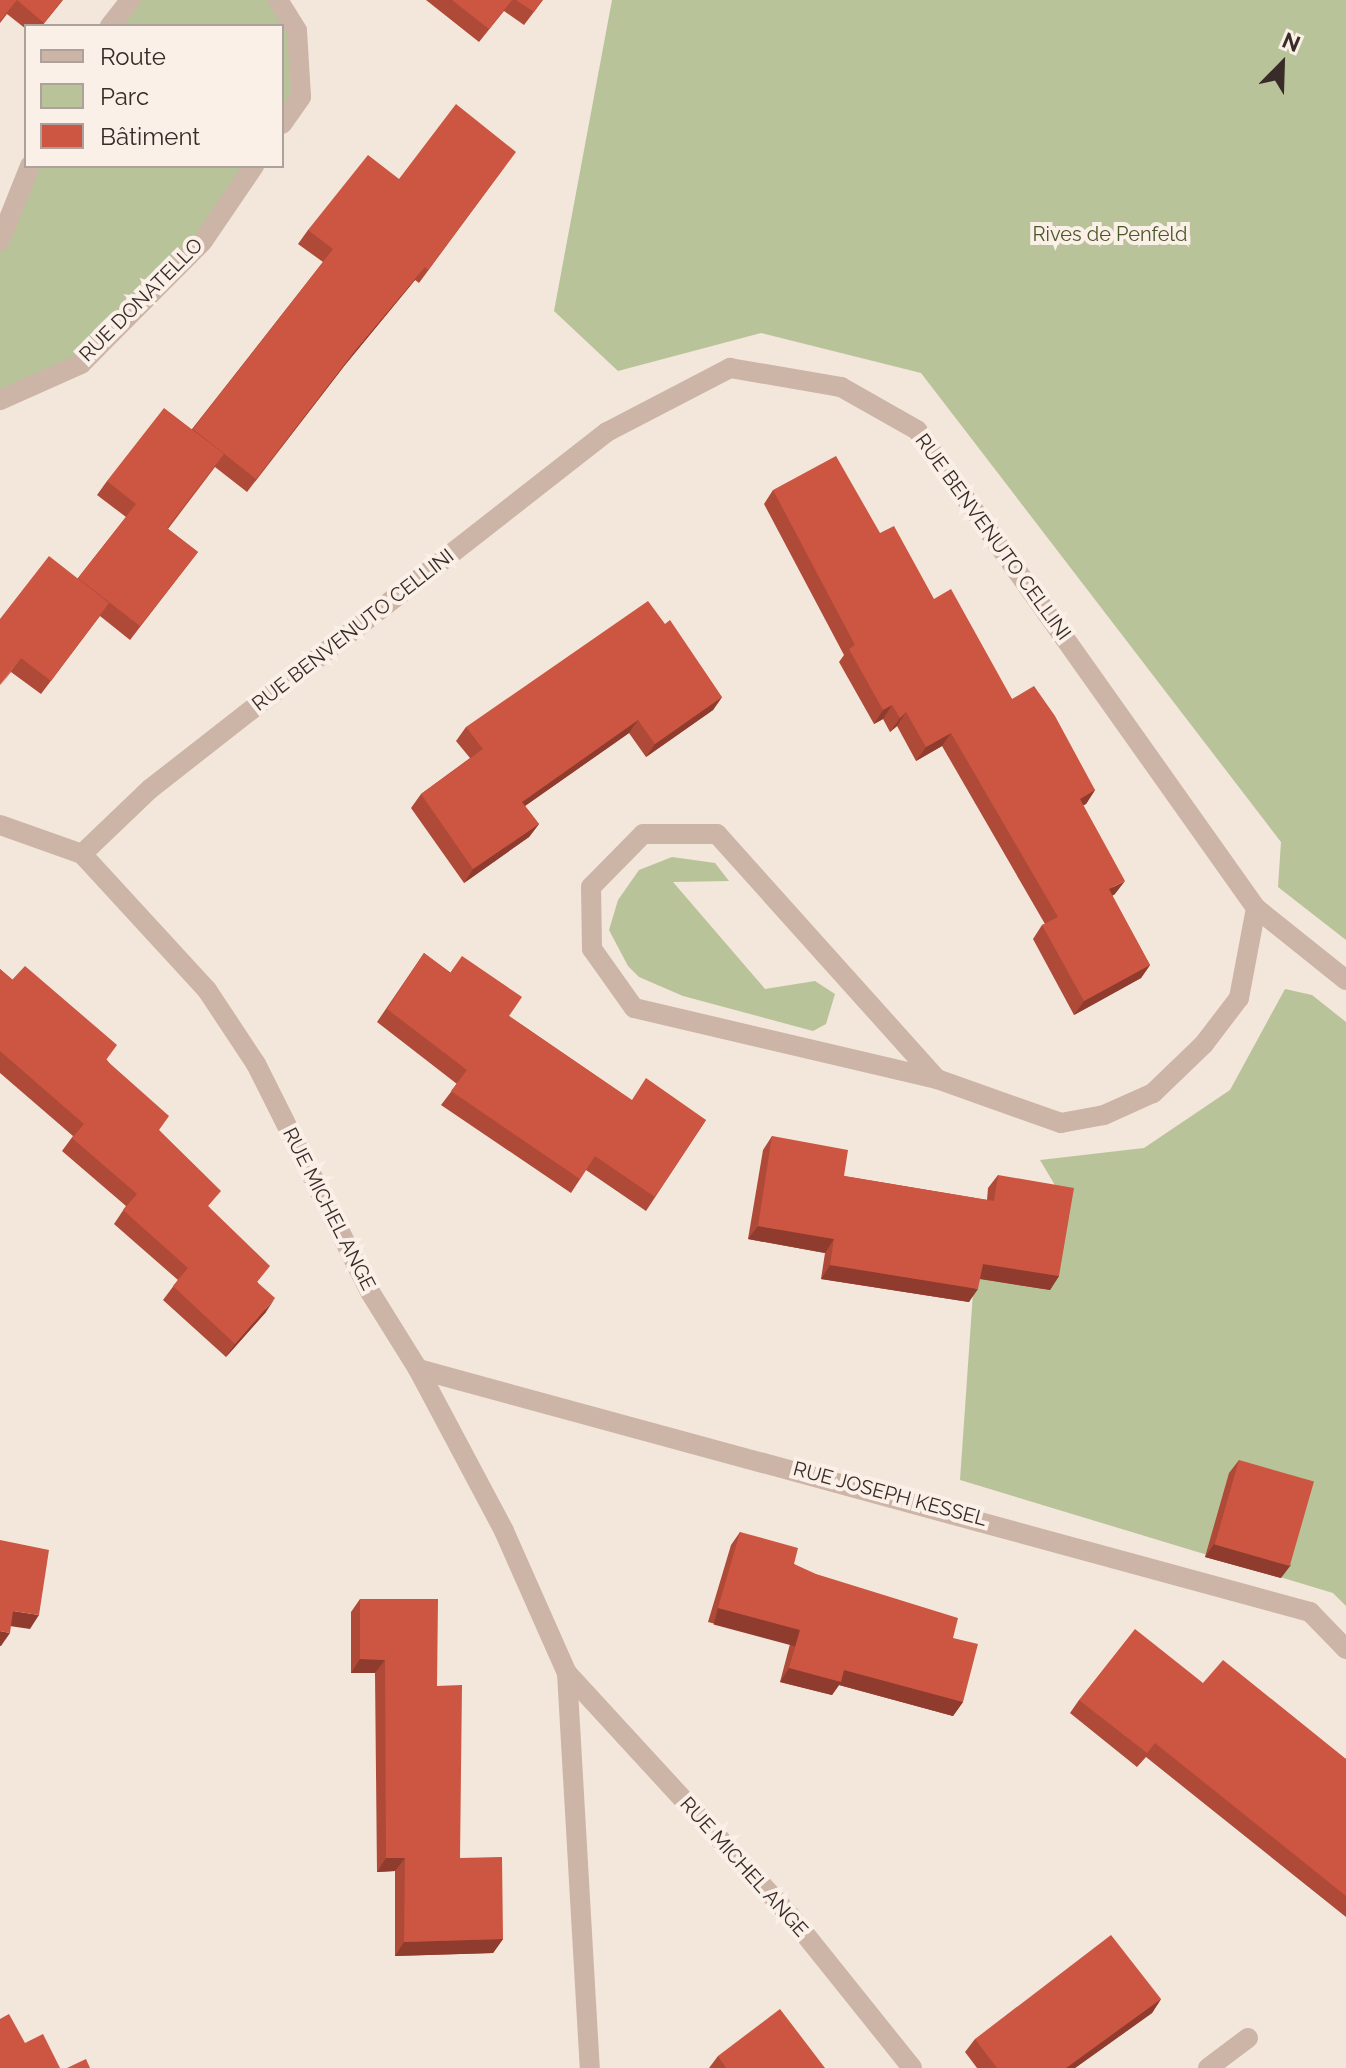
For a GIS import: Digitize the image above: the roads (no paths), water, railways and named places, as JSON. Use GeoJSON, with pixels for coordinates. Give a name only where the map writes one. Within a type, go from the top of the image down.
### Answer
{"type":"FeatureCollection","features":[{"type":"Feature","properties":{"kind":"street"},"geometry":{"type":"LineString","coordinates":[[112,24],[130,0]]}},
{"type":"Feature","properties":{"kind":"street"},"geometry":{"type":"LineString","coordinates":[[278,0],[297,31],[301,97],[284,121]]}},
{"type":"Feature","properties":{"kind":"street"},"geometry":{"type":"LineString","coordinates":[[0,241],[29,168]]}},
{"type":"Feature","properties":{"kind":"street","name":"RUE DONATELLO"},"geometry":{"type":"LineString","coordinates":[[0,400],[81,364],[203,241],[253,168]]}},
{"type":"Feature","properties":{"kind":"street","name":"RUE BENVENUTO CELLINI"},"geometry":{"type":"LineString","coordinates":[[82,854],[150,789],[607,432],[730,368],[841,387],[917,430],[1256,908]]}},
{"type":"Feature","properties":{"kind":"street","name":"RUE MICHEL ANGE"},"geometry":{"type":"LineString","coordinates":[[0,825],[82,854],[207,990],[256,1064],[370,1292],[418,1369],[504,1531],[567,1673],[792,1918],[912,2068]]}},
{"type":"Feature","properties":{"kind":"street"},"geometry":{"type":"LineString","coordinates":[[937,1079],[717,834],[643,834],[591,887],[592,949],[634,1008],[937,1079],[1061,1123],[1104,1115],[1153,1093],[1204,1044],[1239,998],[1256,908],[1346,980]]}},
{"type":"Feature","properties":{"kind":"street","name":"RUE JOSEPH KESSEL"},"geometry":{"type":"LineString","coordinates":[[418,1369],[1310,1612],[1346,1649]]}},
{"type":"Feature","properties":{"kind":"street","name":"RUE MICHEL ANGE"},"geometry":{"type":"LineString","coordinates":[[567,1673],[590,2068]]}},
{"type":"Feature","properties":{"kind":"street"},"geometry":{"type":"LineString","coordinates":[[1208,2068],[1248,2038]]}},
{"type":"Feature","properties":{"kind":"park label","name":"Rives de Penfeld"},"geometry":{"type":"Point","coordinates":[1110,234]}}]}
